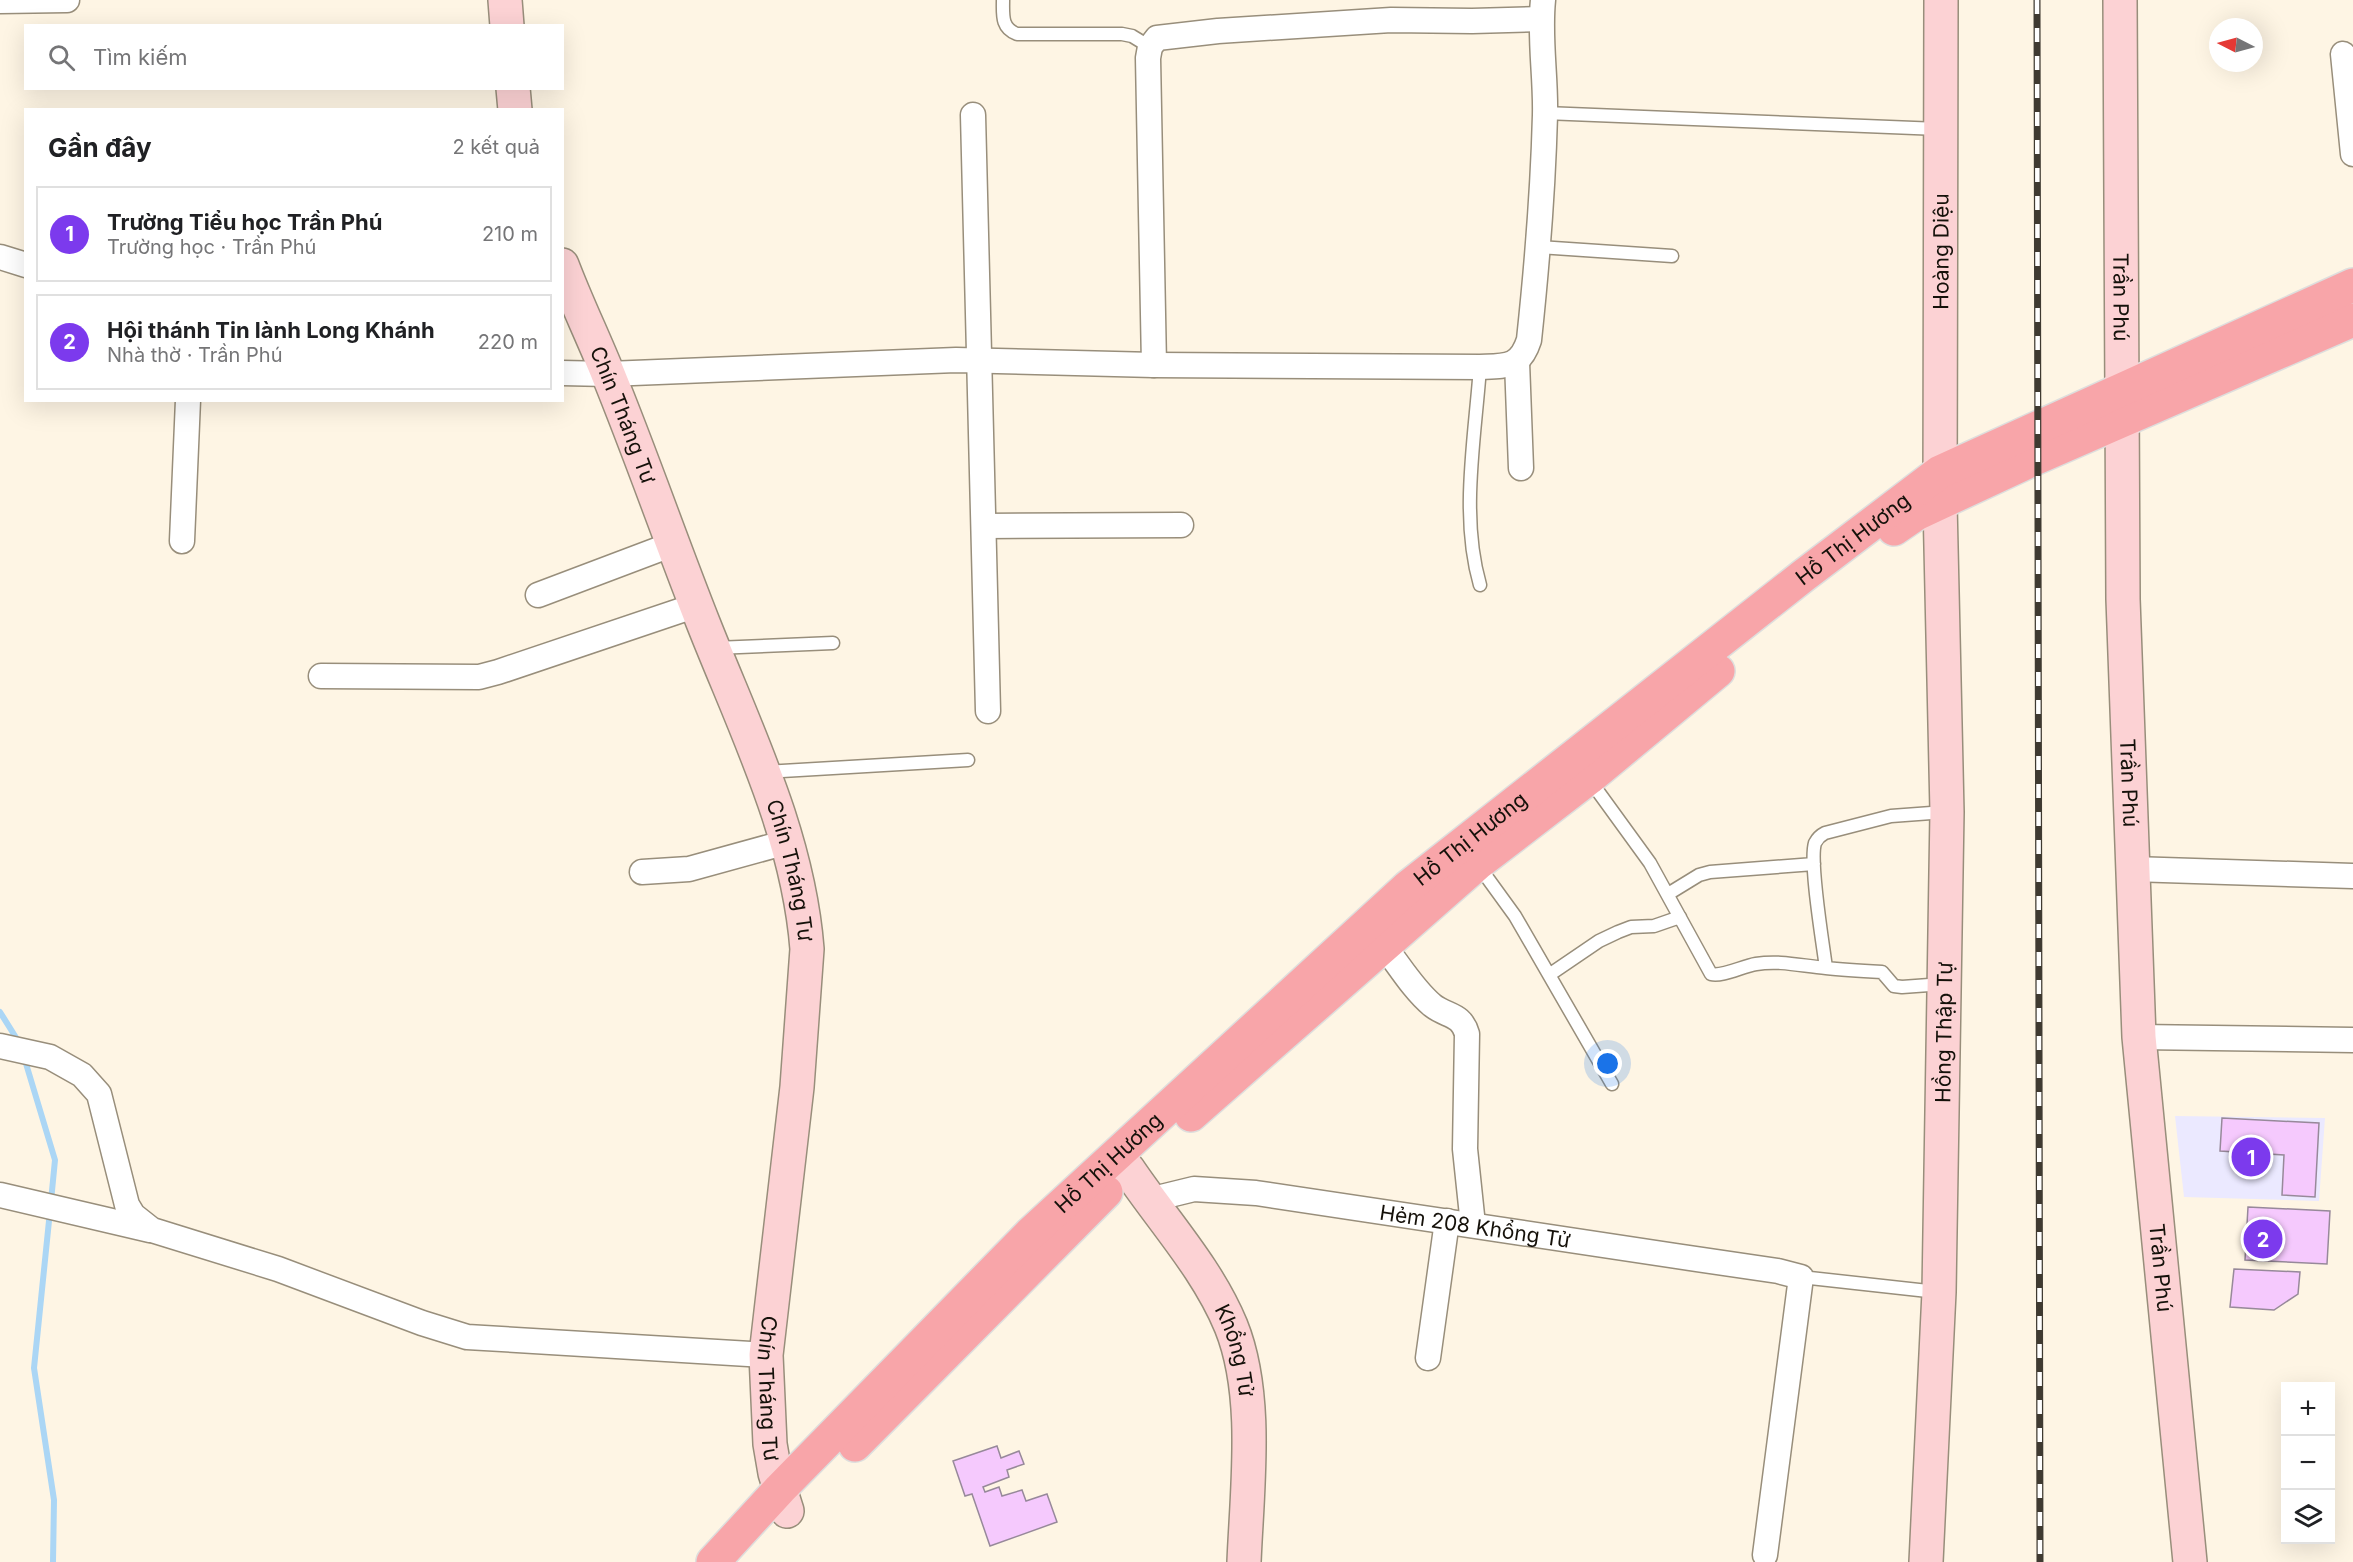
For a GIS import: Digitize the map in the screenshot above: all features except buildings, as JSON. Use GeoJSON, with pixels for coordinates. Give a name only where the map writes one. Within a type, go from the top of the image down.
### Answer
{"type":"FeatureCollection","features":[{"type":"Feature","properties":{"kind":"main road","name":"Hồ Thị Hương"},"geometry":{"type":"LineString","coordinates":[[741,1562],[784,1500],[1030,1234],[1408,887],[1803,576],[1940,487],[2122,388],[2353,285]]}},
{"type":"Feature","properties":{"kind":"main road","name":"Hồ Thị Hương"},"geometry":{"type":"LineString","coordinates":[[713,1562],[784,1500],[1128,1169],[1477,864],[1589,778],[1878,541],[1916,514],[1940,487],[2036,458],[2353,320]]}},
{"type":"Feature","properties":{"kind":"street"},"geometry":{"type":"LineString","coordinates":[[0,1],[67,0]]}},
{"type":"Feature","properties":{"kind":"street"},"geometry":{"type":"LineString","coordinates":[[505,0],[507,24]]}},
{"type":"Feature","properties":{"kind":"street","name":"Hoàng Diệu"},"geometry":{"type":"LineString","coordinates":[[1940,487],[1941,0]]}},
{"type":"Feature","properties":{"kind":"street","name":"Trần Phú"},"geometry":{"type":"LineString","coordinates":[[2120,0],[2123,599],[2139,1038],[2190,1562]]}},
{"type":"Feature","properties":{"kind":"street"},"geometry":{"type":"LineString","coordinates":[[564,374],[980,361],[1154,365],[1480,367],[1504,366],[1517,362],[1525,353],[1529,340],[1539,247],[1545,113],[1542,9],[1472,21],[1391,20],[1157,38],[1150,47],[1148,58],[1154,365]]}},
{"type":"Feature","properties":{"kind":"street"},"geometry":{"type":"LineString","coordinates":[[2343,54],[2353,154]]}},
{"type":"Feature","properties":{"kind":"street"},"geometry":{"type":"LineString","coordinates":[[513,90],[515,108]]}},
{"type":"Feature","properties":{"kind":"street"},"geometry":{"type":"LineString","coordinates":[[973,116],[988,711]]}},
{"type":"Feature","properties":{"kind":"street"},"geometry":{"type":"LineString","coordinates":[[0,257],[24,264]]}},
{"type":"Feature","properties":{"kind":"street","name":"Chín Tháng Tư"},"geometry":{"type":"LineString","coordinates":[[564,270],[608,374],[764,772],[787,842],[798,888],[807,949],[794,1110],[766,1355],[770,1444],[784,1500]]}},
{"type":"Feature","properties":{"kind":"street"},"geometry":{"type":"LineString","coordinates":[[1517,362],[1521,468]]}},
{"type":"Feature","properties":{"kind":"street"},"geometry":{"type":"LineString","coordinates":[[182,541],[188,402]]}},
{"type":"Feature","properties":{"kind":"street","name":"Hồng Thập Tự"},"geometry":{"type":"LineString","coordinates":[[1926,1562],[1939,1292],[1947,812],[1940,487]]}},
{"type":"Feature","properties":{"kind":"street"},"geometry":{"type":"LineString","coordinates":[[984,526],[1181,525]]}},
{"type":"Feature","properties":{"kind":"street"},"geometry":{"type":"LineString","coordinates":[[538,594],[673,544]]}},
{"type":"Feature","properties":{"kind":"street"},"geometry":{"type":"LineString","coordinates":[[321,676],[479,677],[697,605]]}},
{"type":"Feature","properties":{"kind":"street"},"geometry":{"type":"LineString","coordinates":[[642,872],[689,869],[787,842]]}},
{"type":"Feature","properties":{"kind":"street"},"geometry":{"type":"LineString","coordinates":[[2132,868],[2353,876]]}},
{"type":"Feature","properties":{"kind":"street"},"geometry":{"type":"LineString","coordinates":[[1384,946],[1431,1004],[1459,1019],[1467,1034],[1465,1149],[1473,1225]]}},
{"type":"Feature","properties":{"kind":"street"},"geometry":{"type":"LineString","coordinates":[[2139,1038],[2353,1040]]}},
{"type":"Feature","properties":{"kind":"street"},"geometry":{"type":"LineString","coordinates":[[5,1046],[50,1057],[82,1075],[99,1094],[127,1205],[133,1215],[152,1230]]}},
{"type":"Feature","properties":{"kind":"street","name":"Khổng Tử"},"geometry":{"type":"LineString","coordinates":[[1128,1169],[1202,1270],[1230,1325],[1239,1351],[1245,1375],[1248,1407],[1244,1562]]}},
{"type":"Feature","properties":{"kind":"street","name":"Hẻm 208 Khổng Tử"},"geometry":{"type":"LineString","coordinates":[[1149,1200],[1194,1189],[1226,1190],[1778,1271],[1801,1277]]}},
{"type":"Feature","properties":{"kind":"street"},"geometry":{"type":"LineString","coordinates":[[0,1195],[152,1230],[278,1269],[422,1323],[467,1337],[766,1355]]}},
{"type":"Feature","properties":{"kind":"street"},"geometry":{"type":"LineString","coordinates":[[1428,1358],[1447,1221]]}},
{"type":"Feature","properties":{"kind":"street"},"geometry":{"type":"LineString","coordinates":[[1765,1555],[1801,1277]]}},
{"type":"Feature","properties":{"kind":"lane"},"geometry":{"type":"LineString","coordinates":[[1003,0],[1003,21],[1010,31],[1017,34],[1122,34],[1132,36],[1150,47]]}},
{"type":"Feature","properties":{"kind":"lane"},"geometry":{"type":"LineString","coordinates":[[1545,113],[1941,129]]}},
{"type":"Feature","properties":{"kind":"lane"},"geometry":{"type":"LineString","coordinates":[[1539,247],[1672,256]]}},
{"type":"Feature","properties":{"kind":"lane"},"geometry":{"type":"LineString","coordinates":[[1480,367],[1470,508],[1472,559],[1480,585]]}},
{"type":"Feature","properties":{"kind":"lane"},"geometry":{"type":"LineString","coordinates":[[714,648],[833,643]]}},
{"type":"Feature","properties":{"kind":"lane"},"geometry":{"type":"LineString","coordinates":[[764,772],[968,760]]}},
{"type":"Feature","properties":{"kind":"lane"},"geometry":{"type":"LineString","coordinates":[[1589,778],[1631,836],[1668,894],[1711,974],[1717,976],[1736,968],[1767,962],[1784,962],[1882,972],[1894,986],[1944,983]]}},
{"type":"Feature","properties":{"kind":"lane"},"geometry":{"type":"LineString","coordinates":[[1826,968],[1814,864],[1815,843],[1825,832],[1891,816],[1947,812]]}},
{"type":"Feature","properties":{"kind":"lane"},"geometry":{"type":"LineString","coordinates":[[1477,864],[1515,916],[1612,1084]]}},
{"type":"Feature","properties":{"kind":"lane"},"geometry":{"type":"LineString","coordinates":[[1668,894],[1699,875],[1710,872],[1814,864]]}},
{"type":"Feature","properties":{"kind":"lane"},"geometry":{"type":"LineString","coordinates":[[1548,975],[1618,932],[1631,927],[1654,926],[1680,917]]}},
{"type":"Feature","properties":{"kind":"lane","name":"Hẻm 208 Khổng Tử"},"geometry":{"type":"LineString","coordinates":[[1801,1277],[1939,1292]]}},
{"type":"Feature","properties":{"kind":"shaded area"},"geometry":{"type":"Polygon","coordinates":[[[2175,1116],[2325,1118],[2319,1201],[2184,1197],[2175,1116]]]}},
{"type":"Feature","properties":{"kind":"waterway"},"geometry":{"type":"LineString","coordinates":[[0,1012],[20,1044]]}},
{"type":"Feature","properties":{"kind":"waterway"},"geometry":{"type":"LineString","coordinates":[[24,1057],[55,1160],[51,1201]]}},
{"type":"Feature","properties":{"kind":"waterway"},"geometry":{"type":"LineString","coordinates":[[50,1211],[34,1368],[54,1500],[53,1562]]}},
{"type":"Feature","properties":{"kind":"railway"},"geometry":{"type":"LineString","coordinates":[[2037,0],[2040,1562]]}},
{"type":"Feature","properties":{"kind":"place","name":"Trường Tiểu học Trần Phú"},"geometry":{"type":"Point","coordinates":[2251,1157]}},
{"type":"Feature","properties":{"kind":"place","name":"Hội thánh Tin lành Long Khánh"},"geometry":{"type":"Point","coordinates":[2263,1239]}}]}
